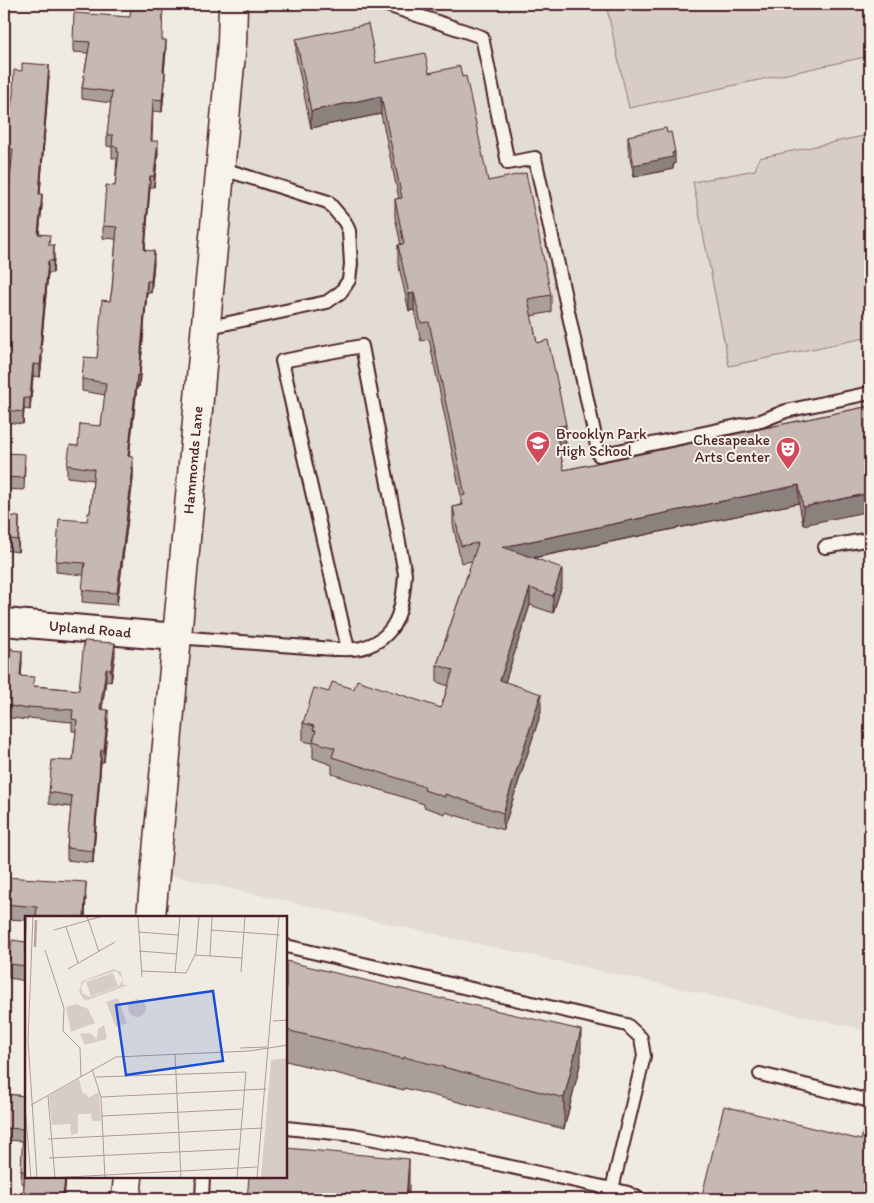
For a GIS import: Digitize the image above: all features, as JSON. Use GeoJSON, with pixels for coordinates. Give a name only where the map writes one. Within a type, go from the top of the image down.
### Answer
{"type":"FeatureCollection","features":[{"type":"Feature","properties":{"kind":"street","name":"Hammonds Lane"},"geometry":{"type":"LineString","coordinates":[[152,916],[176,637],[232,43],[233,4]]}},
{"type":"Feature","properties":{"kind":"street","name":"Upland Road"},"geometry":{"type":"LineString","coordinates":[[4,622],[176,637]]}},
{"type":"Feature","properties":{"kind":"street"},"geometry":{"type":"LineString","coordinates":[[126,1199],[128,1178]]}},
{"type":"Feature","properties":{"kind":"lane"},"geometry":{"type":"LineString","coordinates":[[384,4],[482,37],[508,163],[535,158],[598,455],[762,421],[786,411],[870,393]]}},
{"type":"Feature","properties":{"kind":"lane"},"geometry":{"type":"LineString","coordinates":[[205,328],[326,302],[341,292],[345,286],[351,264],[349,231],[345,222],[328,202],[220,168]]}},
{"type":"Feature","properties":{"kind":"lane"},"geometry":{"type":"LineString","coordinates":[[176,637],[348,649],[370,645],[390,631],[400,614],[404,598],[405,574],[362,346],[282,361],[348,649]]}},
{"type":"Feature","properties":{"kind":"lane"},"geometry":{"type":"LineString","coordinates":[[825,547],[870,539]]}},
{"type":"Feature","properties":{"kind":"lane"},"geometry":{"type":"LineString","coordinates":[[288,946],[627,1025],[641,1038],[644,1056],[612,1189]]}},
{"type":"Feature","properties":{"kind":"lane"},"geometry":{"type":"LineString","coordinates":[[760,1074],[870,1101]]}},
{"type":"Feature","properties":{"kind":"lane"},"geometry":{"type":"LineString","coordinates":[[288,1128],[354,1135],[461,1156],[612,1189],[628,1193],[640,1199]]}},
{"type":"Feature","properties":{"kind":"lane"},"geometry":{"type":"LineString","coordinates":[[202,1199],[204,1178]]}},
{"type":"Feature","properties":{"kind":"shaded area","name":"Brooklyn Park High School"},"geometry":{"type":"Polygon","coordinates":[[[247,4],[870,4],[870,1031],[169,875],[247,4]]]}},
{"type":"Feature","properties":{"kind":"shaded area"},"geometry":{"type":"Polygon","coordinates":[[[606,4],[870,4],[870,56],[629,108],[606,4]]]}},
{"type":"Feature","properties":{"kind":"shaded area"},"geometry":{"type":"Polygon","coordinates":[[[868,135],[870,146],[870,337],[729,366],[693,182],[755,170],[759,158],[868,135]]]}},
{"type":"Feature","properties":{"kind":"building"},"geometry":{"type":"Polygon","coordinates":[[[131,4],[163,4],[162,40],[166,40],[162,100],[153,99],[151,141],[158,141],[154,176],[150,176],[144,250],[154,251],[151,281],[147,281],[139,375],[137,375],[128,456],[133,457],[131,468],[133,468],[117,593],[82,590],[85,563],[56,561],[59,519],[87,521],[88,513],[90,513],[94,469],[67,465],[70,445],[78,446],[80,424],[101,426],[106,383],[82,379],[84,357],[97,358],[102,300],[110,301],[112,289],[117,227],[103,226],[106,185],[115,186],[119,152],[117,152],[118,147],[112,146],[113,135],[107,135],[112,92],[82,88],[90,42],[73,41],[74,13],[130,17],[131,4]]]}},
{"type":"Feature","properties":{"kind":"building"},"geometry":{"type":"Polygon","coordinates":[[[368,24],[376,63],[425,53],[429,73],[460,66],[462,77],[466,76],[488,181],[526,173],[551,295],[528,299],[537,343],[548,340],[558,386],[566,425],[555,427],[564,470],[870,406],[870,493],[803,507],[799,485],[503,547],[562,568],[553,596],[530,588],[500,680],[541,694],[503,813],[445,794],[445,797],[424,790],[425,787],[332,757],[335,748],[313,741],[316,731],[313,730],[314,726],[303,723],[314,688],[329,692],[332,682],[354,689],[357,680],[441,708],[453,670],[437,665],[478,543],[461,546],[453,507],[463,505],[461,496],[465,495],[429,322],[421,323],[414,293],[409,294],[398,245],[404,244],[395,199],[402,198],[381,96],[311,111],[296,39],[368,24]]]}},
{"type":"Feature","properties":{"kind":"building"},"geometry":{"type":"Polygon","coordinates":[[[22,63],[49,65],[39,194],[42,194],[38,234],[50,235],[49,245],[54,245],[53,261],[48,261],[40,365],[33,364],[30,398],[24,398],[23,412],[4,410],[4,275],[13,149],[4,148],[13,95],[14,70],[22,71],[22,63]]]}},
{"type":"Feature","properties":{"kind":"building"},"geometry":{"type":"Polygon","coordinates":[[[666,128],[667,133],[671,132],[675,152],[672,153],[673,157],[634,165],[628,136],[666,128]]]}},
{"type":"Feature","properties":{"kind":"building"},"geometry":{"type":"Polygon","coordinates":[[[4,453],[25,454],[24,478],[4,477],[4,453]]]}},
{"type":"Feature","properties":{"kind":"building"},"geometry":{"type":"Polygon","coordinates":[[[4,515],[19,517],[18,540],[4,538],[4,515]]]}},
{"type":"Feature","properties":{"kind":"building"},"geometry":{"type":"Polygon","coordinates":[[[84,641],[115,643],[111,670],[106,669],[100,709],[108,710],[104,750],[101,750],[93,851],[67,848],[72,796],[49,792],[52,760],[73,761],[77,720],[72,719],[73,710],[28,707],[28,709],[4,705],[4,647],[22,651],[20,676],[34,677],[33,686],[79,690],[84,641]]]}},
{"type":"Feature","properties":{"kind":"building"},"geometry":{"type":"Polygon","coordinates":[[[4,877],[86,882],[84,916],[36,916],[37,907],[4,904],[4,877]]]}},
{"type":"Feature","properties":{"kind":"building"},"geometry":{"type":"Polygon","coordinates":[[[12,940],[25,942],[25,966],[9,964],[12,940]]]}},
{"type":"Feature","properties":{"kind":"building"},"geometry":{"type":"Polygon","coordinates":[[[288,961],[581,1030],[564,1098],[404,1057],[404,1059],[288,1030],[288,961]]]}},
{"type":"Feature","properties":{"kind":"building"},"geometry":{"type":"Polygon","coordinates":[[[4,1094],[25,1096],[25,1171],[21,1171],[23,1129],[4,1128],[4,1094]]]}},
{"type":"Feature","properties":{"kind":"building"},"geometry":{"type":"Polygon","coordinates":[[[870,1102],[870,1199],[701,1199],[724,1106],[861,1140],[870,1102]]]}},
{"type":"Feature","properties":{"kind":"building"},"geometry":{"type":"Polygon","coordinates":[[[288,1148],[409,1159],[406,1199],[247,1199],[249,1178],[288,1178],[288,1148]]]}},
{"type":"Feature","properties":{"kind":"building"},"geometry":{"type":"Polygon","coordinates":[[[25,1171],[25,1178],[65,1178],[63,1198],[23,1199],[25,1171]]]}},
{"type":"Feature","properties":{"kind":"place","name":"Brooklyn Park High School"},"geometry":{"type":"Point","coordinates":[538,464]}},
{"type":"Feature","properties":{"kind":"place","name":"Chesapeake Arts Center"},"geometry":{"type":"Point","coordinates":[788,470]}}]}
